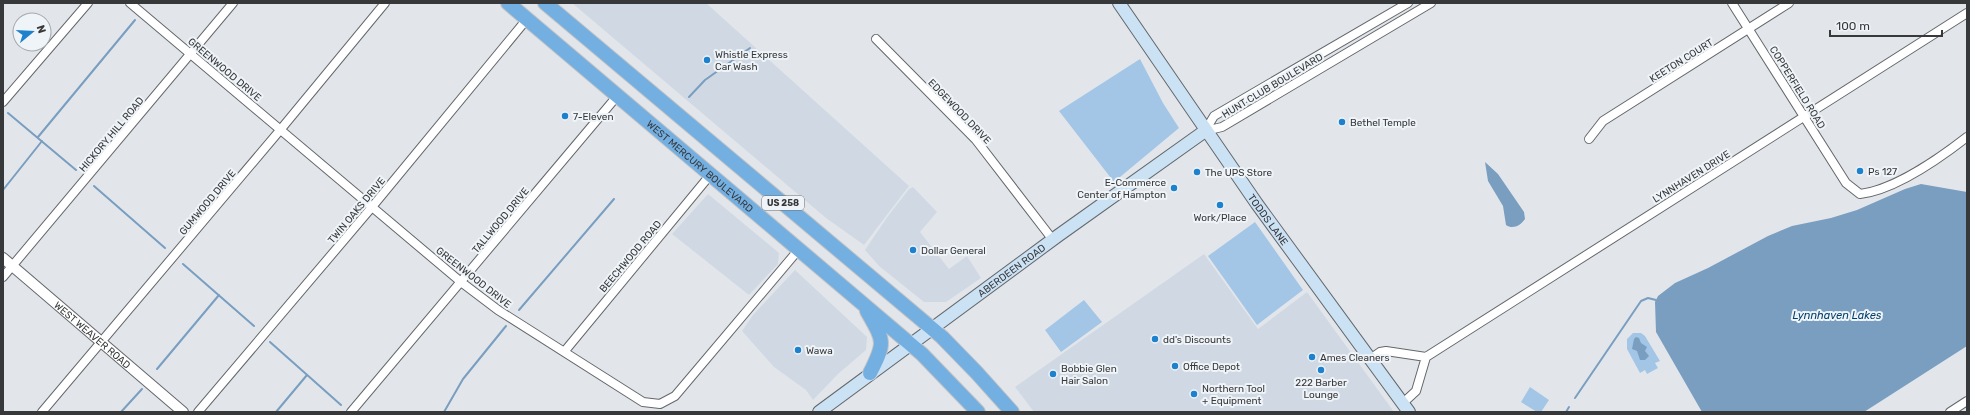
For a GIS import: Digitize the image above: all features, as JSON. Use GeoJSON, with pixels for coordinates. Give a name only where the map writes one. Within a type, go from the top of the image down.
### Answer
{"type":"FeatureCollection","features":[{"type":"Feature","properties":{"kind":"highway","name":"WEST MERCURY BOULEVARD"},"geometry":{"type":"LineString","coordinates":[[508,3],[800,248],[911,344],[944,375],[978,412]]}},
{"type":"Feature","properties":{"kind":"highway","name":"US 258"},"geometry":{"type":"LineString","coordinates":[[545,3],[932,329],[962,356],[1012,412]]}},
{"type":"Feature","properties":{"kind":"highway"},"geometry":{"type":"LineString","coordinates":[[862,302],[878,331],[882,342],[881,352],[870,373]]}},
{"type":"Feature","properties":{"kind":"main road","name":"TODDS LANE"},"geometry":{"type":"LineString","coordinates":[[1119,3],[1205,131],[1406,408]]}},
{"type":"Feature","properties":{"kind":"main road","name":"ABERDEEN ROAD"},"geometry":{"type":"LineString","coordinates":[[819,412],[1052,240],[1205,131]]}},
{"type":"Feature","properties":{"kind":"street"},"geometry":{"type":"LineString","coordinates":[[3,102],[88,3]]}},
{"type":"Feature","properties":{"kind":"street","name":"GREENWOOD DRIVE"},"geometry":{"type":"LineString","coordinates":[[130,3],[461,282],[498,310],[643,402],[654,405],[666,402],[679,392],[800,248]]}},
{"type":"Feature","properties":{"kind":"street","name":"HICKORY HILL ROAD"},"geometry":{"type":"LineString","coordinates":[[3,277],[233,3]]}},
{"type":"Feature","properties":{"kind":"street","name":"GUMWOOD DRIVE"},"geometry":{"type":"LineString","coordinates":[[42,412],[281,129],[385,3]]}},
{"type":"Feature","properties":{"kind":"street","name":"HUNT CLUB BOULEVARD"},"geometry":{"type":"LineString","coordinates":[[1205,131],[1214,116],[1408,3]]}},
{"type":"Feature","properties":{"kind":"street","name":"HUNT CLUB BOULEVARD"},"geometry":{"type":"LineString","coordinates":[[1205,131],[1222,127],[1431,3]]}},
{"type":"Feature","properties":{"kind":"street","name":"COPPERFIELD ROAD"},"geometry":{"type":"LineString","coordinates":[[1732,3],[1805,116],[1846,183],[1860,194],[1878,191],[1930,164],[1967,137]]}},
{"type":"Feature","properties":{"kind":"street","name":"KEETON COURT"},"geometry":{"type":"LineString","coordinates":[[1589,139],[1603,121],[1789,3]]}},
{"type":"Feature","properties":{"kind":"street","name":"LYNNHAVEN DRIVE"},"geometry":{"type":"LineString","coordinates":[[1426,357],[1967,13]]}},
{"type":"Feature","properties":{"kind":"street","name":"TWIN OAKS DRIVE"},"geometry":{"type":"LineString","coordinates":[[198,412],[372,207],[527,19]]}},
{"type":"Feature","properties":{"kind":"street","name":"EDGEWOOD DRIVE"},"geometry":{"type":"LineString","coordinates":[[876,39],[976,140],[1052,240]]}},
{"type":"Feature","properties":{"kind":"street","name":"TALLWOOD DRIVE"},"geometry":{"type":"LineString","coordinates":[[351,412],[618,96]]}},
{"type":"Feature","properties":{"kind":"street","name":"BEECHWOOD ROAD"},"geometry":{"type":"LineString","coordinates":[[564,352],[711,174]]}},
{"type":"Feature","properties":{"kind":"street","name":"WEST WEAVER ROAD"},"geometry":{"type":"LineString","coordinates":[[3,258],[183,412]]}},
{"type":"Feature","properties":{"kind":"street"},"geometry":{"type":"LineString","coordinates":[[1370,359],[1380,352],[1386,351],[1426,357],[1416,391],[1406,408]]}},
{"type":"Feature","properties":{"kind":"street"},"geometry":{"type":"LineString","coordinates":[[1950,412],[1967,401]]}},
{"type":"Feature","properties":{"kind":"shaded area"},"geometry":{"type":"Polygon","coordinates":[[[572,3],[706,3],[909,186],[864,245],[826,218],[572,3]]]}},
{"type":"Feature","properties":{"kind":"shaded area"},"geometry":{"type":"Polygon","coordinates":[[[1140,59],[1163,103],[1179,128],[1114,182],[1059,111],[1140,59]]]}},
{"type":"Feature","properties":{"kind":"shaded area"},"geometry":{"type":"Polygon","coordinates":[[[913,187],[937,212],[920,232],[949,269],[967,256],[981,278],[946,302],[924,302],[879,266],[865,250],[888,216],[909,189],[913,187]]]}},
{"type":"Feature","properties":{"kind":"shaded area"},"geometry":{"type":"Polygon","coordinates":[[[708,194],[779,253],[778,264],[749,295],[672,234],[708,194]]]}},
{"type":"Feature","properties":{"kind":"shaded area"},"geometry":{"type":"Polygon","coordinates":[[[1255,222],[1303,290],[1257,325],[1208,256],[1255,222]]]}},
{"type":"Feature","properties":{"kind":"shaded area"},"geometry":{"type":"Polygon","coordinates":[[[1204,254],[1258,329],[1307,292],[1394,412],[1034,412],[1015,387],[1204,254]]]}},
{"type":"Feature","properties":{"kind":"shaded area"},"geometry":{"type":"Polygon","coordinates":[[[795,270],[867,337],[866,350],[838,374],[813,400],[806,390],[774,367],[742,331],[753,315],[795,270]]]}},
{"type":"Feature","properties":{"kind":"shaded area"},"geometry":{"type":"Polygon","coordinates":[[[1084,300],[1102,322],[1061,352],[1045,330],[1084,300]]]}},
{"type":"Feature","properties":{"kind":"shaded area"},"geometry":{"type":"Polygon","coordinates":[[[1633,333],[1641,333],[1645,336],[1660,361],[1655,363],[1658,368],[1647,374],[1645,370],[1640,373],[1627,349],[1627,339],[1633,333]]]}},
{"type":"Feature","properties":{"kind":"shaded area"},"geometry":{"type":"Polygon","coordinates":[[[1530,387],[1549,400],[1541,412],[1537,412],[1521,402],[1530,387]]]}},
{"type":"Feature","properties":{"kind":"water"},"geometry":{"type":"Polygon","coordinates":[[[1485,162],[1498,174],[1524,212],[1525,219],[1517,226],[1511,227],[1506,225],[1503,206],[1488,181],[1485,162]]]}},
{"type":"Feature","properties":{"kind":"water","name":"Lynnhaven Lakes"},"geometry":{"type":"Polygon","coordinates":[[[1921,184],[1967,192],[1967,346],[1864,412],[1702,412],[1656,332],[1655,302],[1658,296],[1675,283],[1708,268],[1768,236],[1792,226],[1831,218],[1857,210],[1905,189],[1921,184]]]}},
{"type":"Feature","properties":{"kind":"water"},"geometry":{"type":"Polygon","coordinates":[[[1636,337],[1639,338],[1641,343],[1647,347],[1645,351],[1649,356],[1645,360],[1640,360],[1637,351],[1632,349],[1634,339],[1636,337]]]}},
{"type":"Feature","properties":{"kind":"waterway"},"geometry":{"type":"LineString","coordinates":[[38,137],[135,20]]}},
{"type":"Feature","properties":{"kind":"waterway"},"geometry":{"type":"LineString","coordinates":[[689,97],[705,80],[750,48]]}},
{"type":"Feature","properties":{"kind":"waterway"},"geometry":{"type":"LineString","coordinates":[[8,113],[76,170]]}},
{"type":"Feature","properties":{"kind":"waterway"},"geometry":{"type":"LineString","coordinates":[[3,190],[42,141]]}},
{"type":"Feature","properties":{"kind":"waterway"},"geometry":{"type":"LineString","coordinates":[[94,186],[165,248]]}},
{"type":"Feature","properties":{"kind":"waterway"},"geometry":{"type":"LineString","coordinates":[[519,310],[614,199]]}},
{"type":"Feature","properties":{"kind":"waterway"},"geometry":{"type":"LineString","coordinates":[[183,264],[254,326]]}},
{"type":"Feature","properties":{"kind":"waterway"},"geometry":{"type":"LineString","coordinates":[[157,369],[219,295]]}},
{"type":"Feature","properties":{"kind":"waterway"},"geometry":{"type":"LineString","coordinates":[[1575,398],[1641,301],[1648,298],[1656,300]]}},
{"type":"Feature","properties":{"kind":"waterway"},"geometry":{"type":"LineString","coordinates":[[444,412],[463,379],[506,326]]}},
{"type":"Feature","properties":{"kind":"waterway"},"geometry":{"type":"LineString","coordinates":[[270,342],[341,405]]}},
{"type":"Feature","properties":{"kind":"waterway"},"geometry":{"type":"LineString","coordinates":[[276,412],[307,375]]}},
{"type":"Feature","properties":{"kind":"waterway"},"geometry":{"type":"LineString","coordinates":[[121,412],[142,389]]}},
{"type":"Feature","properties":{"kind":"waterway"},"geometry":{"type":"LineString","coordinates":[[1566,412],[1569,407]]}},
{"type":"Feature","properties":{"kind":"place","name":"Whistle Express Car Wash"},"geometry":{"type":"Point","coordinates":[707,60]}},
{"type":"Feature","properties":{"kind":"place","name":"7-Eleven"},"geometry":{"type":"Point","coordinates":[565,116]}},
{"type":"Feature","properties":{"kind":"place","name":"Bethel Temple"},"geometry":{"type":"Point","coordinates":[1342,122]}},
{"type":"Feature","properties":{"kind":"place","name":"Ps 127"},"geometry":{"type":"Point","coordinates":[1860,171]}},
{"type":"Feature","properties":{"kind":"place","name":"The UPS Store"},"geometry":{"type":"Point","coordinates":[1197,172]}},
{"type":"Feature","properties":{"kind":"place","name":"E-Commerce Center of Hampton"},"geometry":{"type":"Point","coordinates":[1174,188]}},
{"type":"Feature","properties":{"kind":"place","name":"Work/Place"},"geometry":{"type":"Point","coordinates":[1220,205]}},
{"type":"Feature","properties":{"kind":"place","name":"Dollar General"},"geometry":{"type":"Point","coordinates":[913,250]}},
{"type":"Feature","properties":{"kind":"place","name":"dd's Discounts"},"geometry":{"type":"Point","coordinates":[1155,339]}},
{"type":"Feature","properties":{"kind":"place","name":"Wawa"},"geometry":{"type":"Point","coordinates":[798,350]}},
{"type":"Feature","properties":{"kind":"place","name":"Ames Cleaners"},"geometry":{"type":"Point","coordinates":[1312,357]}},
{"type":"Feature","properties":{"kind":"place","name":"Office Depot"},"geometry":{"type":"Point","coordinates":[1175,366]}},
{"type":"Feature","properties":{"kind":"place","name":"222 Barber Lounge"},"geometry":{"type":"Point","coordinates":[1321,370]}},
{"type":"Feature","properties":{"kind":"place","name":"Bobbie Glen Hair Salon"},"geometry":{"type":"Point","coordinates":[1053,374]}},
{"type":"Feature","properties":{"kind":"place","name":"Northern Tool + Equipment"},"geometry":{"type":"Point","coordinates":[1194,394]}}]}
